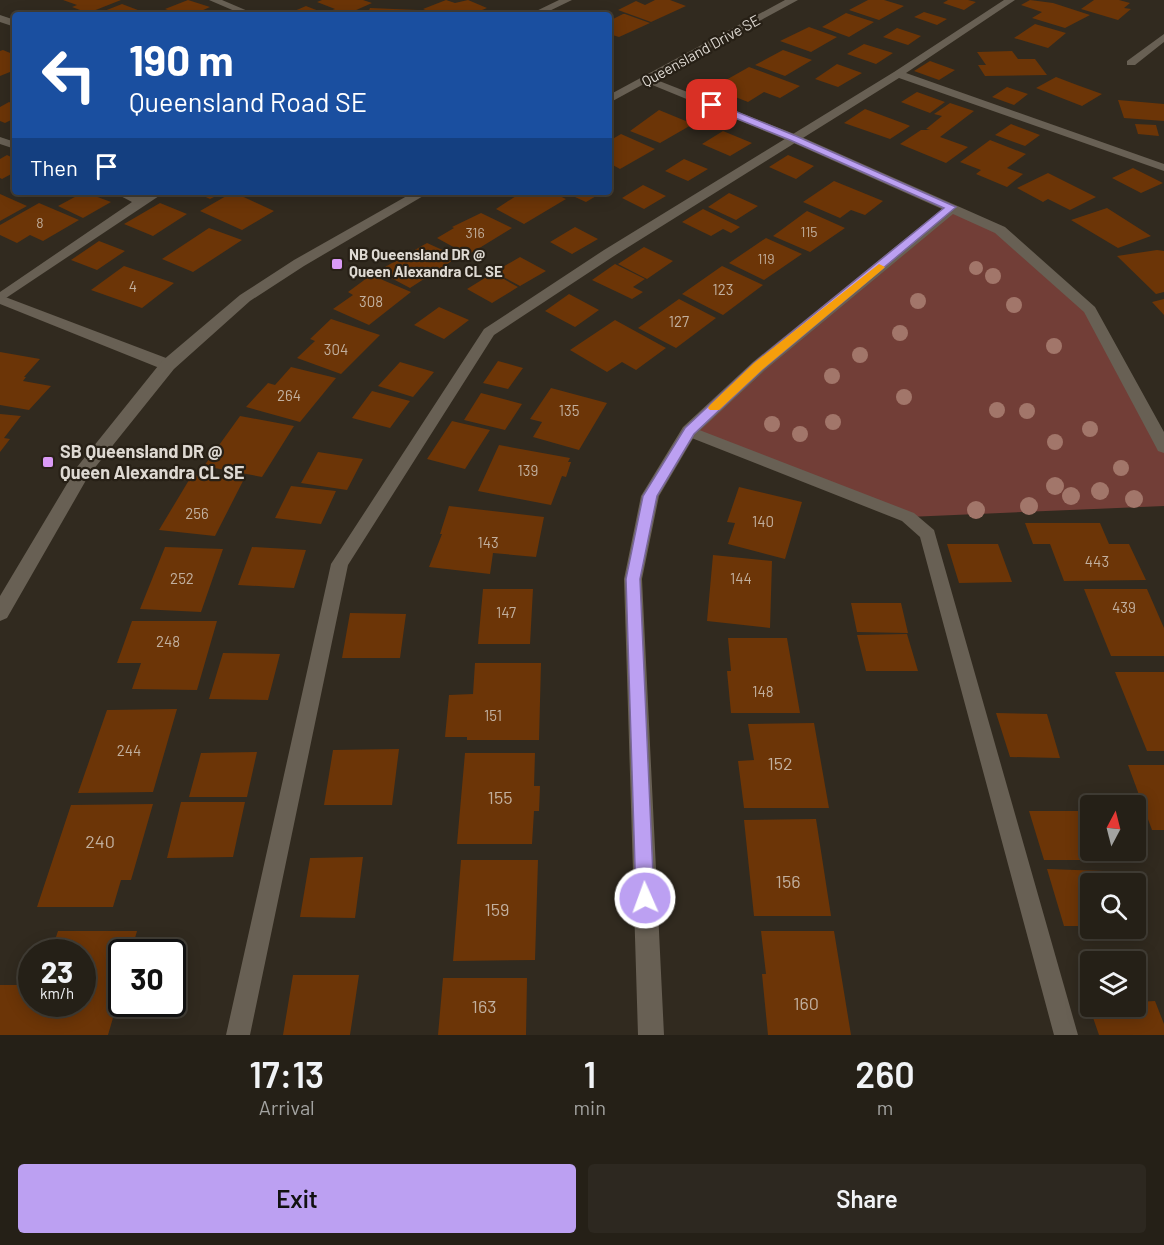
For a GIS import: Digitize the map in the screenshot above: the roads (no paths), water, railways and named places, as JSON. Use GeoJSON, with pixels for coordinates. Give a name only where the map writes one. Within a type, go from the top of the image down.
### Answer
{"type":"FeatureCollection","features":[{"type":"Feature","properties":{"kind":"street","name":"Queensland Drive SE"},"geometry":{"type":"LineString","coordinates":[[612,98],[793,0]]}},
{"type":"Feature","properties":{"kind":"street"},"geometry":{"type":"LineString","coordinates":[[1131,63],[1164,37]]}},
{"type":"Feature","properties":{"kind":"street"},"geometry":{"type":"LineString","coordinates":[[649,80],[793,138],[1000,230],[1090,310],[1164,447]]}},
{"type":"Feature","properties":{"kind":"street"},"geometry":{"type":"LineString","coordinates":[[0,613],[83,471],[168,364],[245,298],[299,263],[415,195]]}},
{"type":"Feature","properties":{"kind":"street"},"geometry":{"type":"LineString","coordinates":[[651,1035],[633,579],[650,496],[689,431],[759,366],[951,207]]}},
{"type":"Feature","properties":{"kind":"street"},"geometry":{"type":"LineString","coordinates":[[0,298],[168,364]]}},
{"type":"Feature","properties":{"kind":"lane"},"geometry":{"type":"LineString","coordinates":[[214,0],[244,12]]}},
{"type":"Feature","properties":{"kind":"lane"},"geometry":{"type":"LineString","coordinates":[[540,12],[567,0]]}},
{"type":"Feature","properties":{"kind":"lane"},"geometry":{"type":"LineString","coordinates":[[238,1035],[340,564],[489,332],[609,253],[898,74],[1010,0]]}},
{"type":"Feature","properties":{"kind":"lane"},"geometry":{"type":"LineString","coordinates":[[898,74],[1164,168]]}},
{"type":"Feature","properties":{"kind":"lane"},"geometry":{"type":"LineString","coordinates":[[126,195],[141,202]]}},
{"type":"Feature","properties":{"kind":"lane"},"geometry":{"type":"LineString","coordinates":[[0,298],[154,195]]}},
{"type":"Feature","properties":{"kind":"lane"},"geometry":{"type":"LineString","coordinates":[[689,431],[908,517],[928,534],[1066,1035]]}},
{"type":"Feature","properties":{"kind":"place","name":"NB Queensland DR @ Queen Alexandra CL SE"},"geometry":{"type":"Point","coordinates":[337,264]}},
{"type":"Feature","properties":{"kind":"place","name":"SB Queensland DR @ Queen Alexandra CL SE"},"geometry":{"type":"Point","coordinates":[48,462]}}]}
